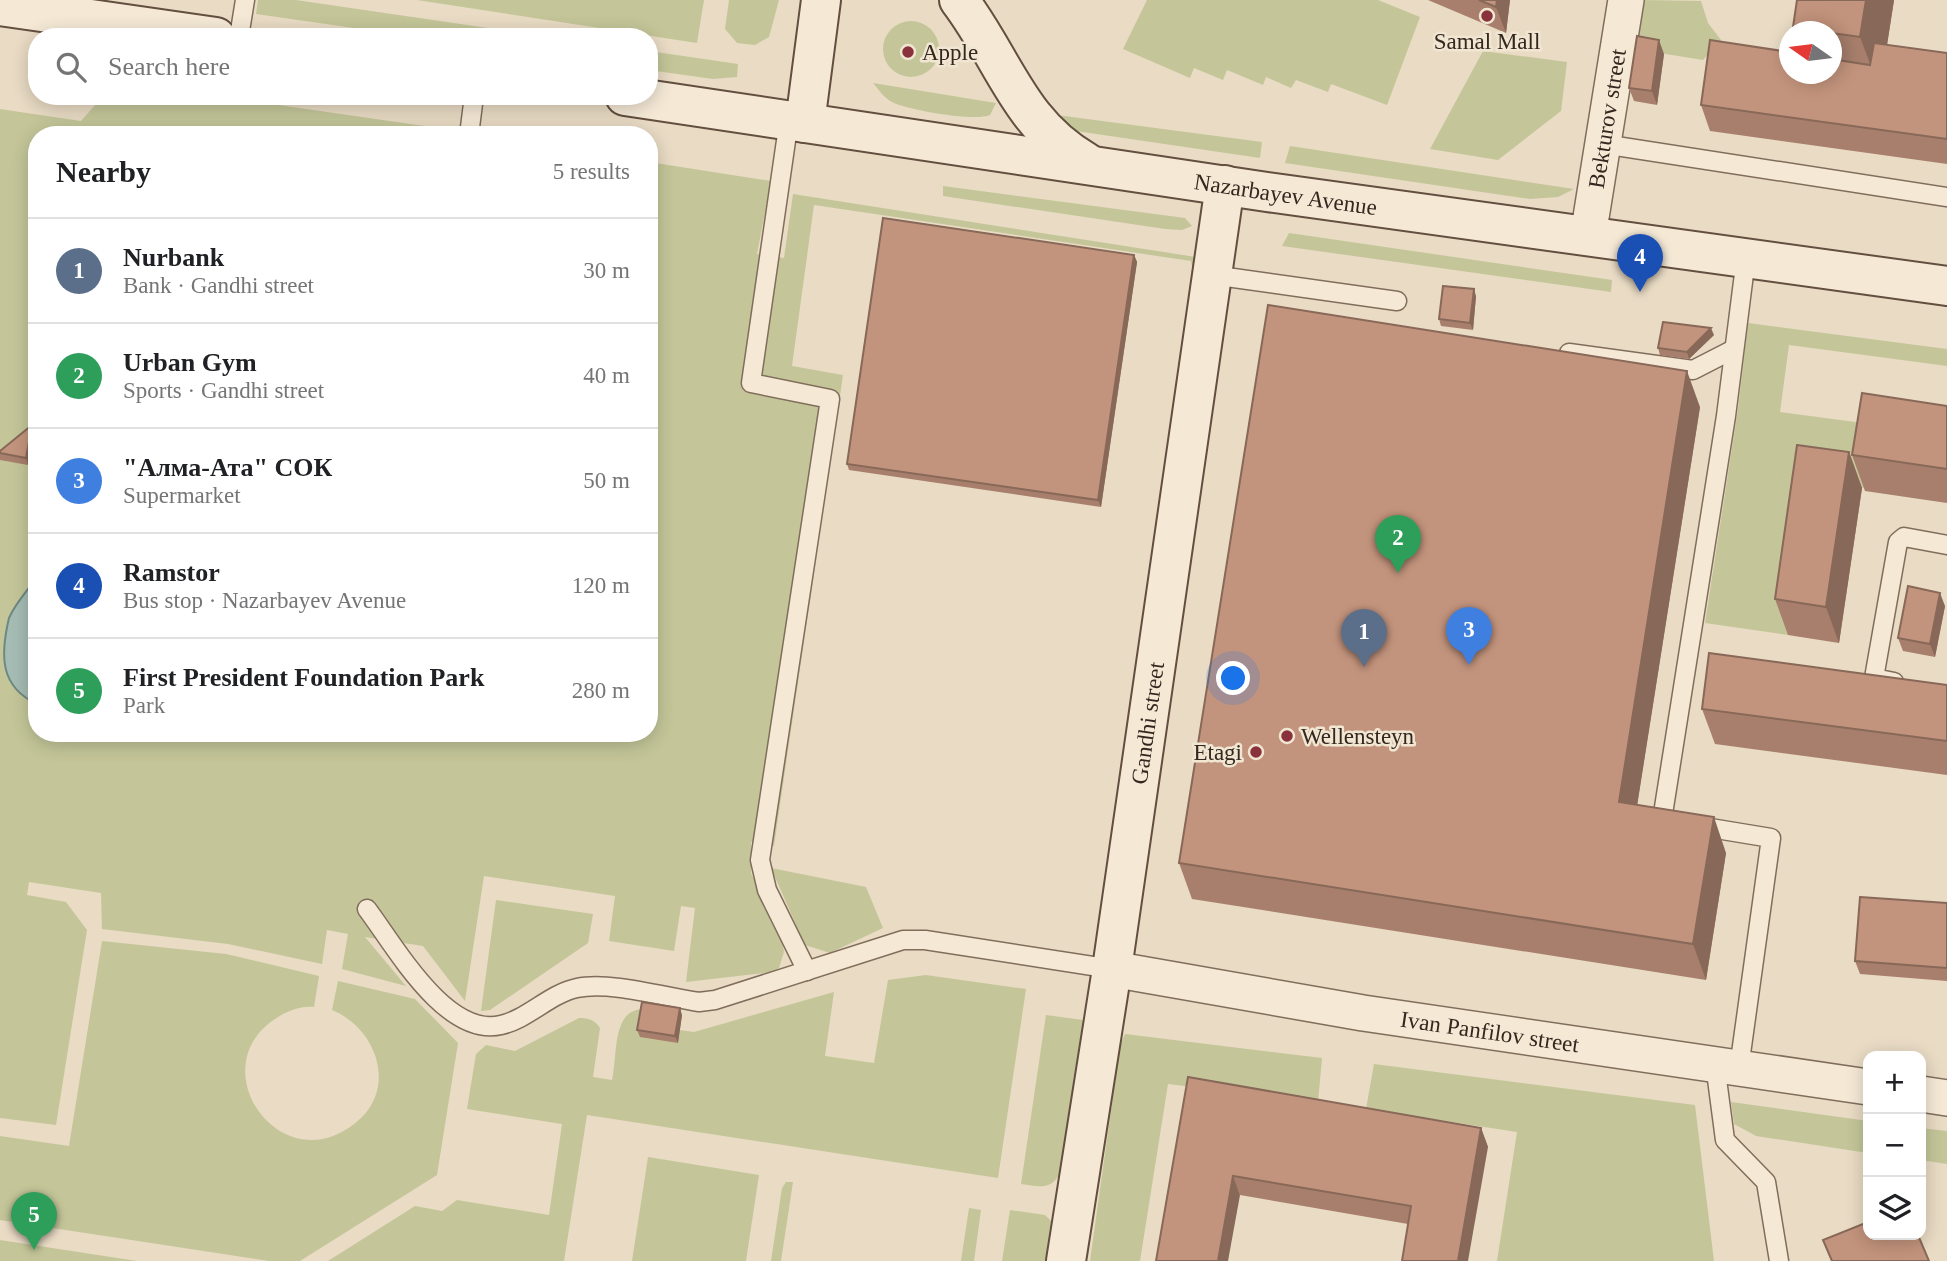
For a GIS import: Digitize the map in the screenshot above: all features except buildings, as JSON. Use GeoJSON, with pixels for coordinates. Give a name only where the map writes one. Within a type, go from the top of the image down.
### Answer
{"type":"FeatureCollection","features":[{"type":"Feature","properties":{"kind":"main road"},"geometry":{"type":"LineString","coordinates":[[797,122],[821,0]]}},
{"type":"Feature","properties":{"kind":"main road"},"geometry":{"type":"LineString","coordinates":[[959,0],[1041,129],[1063,149],[1090,165]]}},
{"type":"Feature","properties":{"kind":"main road"},"geometry":{"type":"LineString","coordinates":[[0,6],[153,28]]}},
{"type":"Feature","properties":{"kind":"main road","name":"Nazarbayev Avenue"},"geometry":{"type":"LineString","coordinates":[[658,101],[1225,185],[1947,286]]}},
{"type":"Feature","properties":{"kind":"main road","name":"Gandhi street"},"geometry":{"type":"LineString","coordinates":[[1066,1261],[1112,969],[1225,185]]}},
{"type":"Feature","properties":{"kind":"street","name":"Bekturov street"},"geometry":{"type":"LineString","coordinates":[[1588,236],[1626,0]]}},
{"type":"Feature","properties":{"kind":"street","name":"Ivan Panfilov street"},"geometry":{"type":"LineString","coordinates":[[1112,969],[1363,1013],[1863,1086]]}},
{"type":"Feature","properties":{"kind":"street"},"geometry":{"type":"LineString","coordinates":[[1926,1095],[1947,1098]]}},
{"type":"Feature","properties":{"kind":"lane"},"geometry":{"type":"LineString","coordinates":[[240,28],[245,0]]}},
{"type":"Feature","properties":{"kind":"lane"},"geometry":{"type":"LineString","coordinates":[[470,126],[473,105]]}},
{"type":"Feature","properties":{"kind":"lane"},"geometry":{"type":"LineString","coordinates":[[797,122],[751,383],[830,399],[760,860],[767,890],[807,971]]}},
{"type":"Feature","properties":{"kind":"lane"},"geometry":{"type":"LineString","coordinates":[[1603,144],[1947,197]]}},
{"type":"Feature","properties":{"kind":"lane"},"geometry":{"type":"LineString","coordinates":[[1746,258],[1691,649],[1662,820],[1771,838],[1727,1066],[1726,1140],[1766,1182],[1779,1261]]}},
{"type":"Feature","properties":{"kind":"lane"},"geometry":{"type":"LineString","coordinates":[[1212,275],[1396,301]]}},
{"type":"Feature","properties":{"kind":"lane"},"geometry":{"type":"LineString","coordinates":[[1546,350],[1693,370],[1734,349]]}},
{"type":"Feature","properties":{"kind":"lane"},"geometry":{"type":"LineString","coordinates":[[1911,684],[1868,677],[1898,542],[1904,537],[1947,545]]}},
{"type":"Feature","properties":{"kind":"lane"},"geometry":{"type":"LineString","coordinates":[[367,909],[434,997],[449,1012],[482,1027],[511,1022],[576,988],[595,986],[699,1002],[715,1000],[903,940],[925,940],[1112,969]]}},
{"type":"Feature","properties":{"kind":"green space"},"geometry":{"type":"Polygon","coordinates":[[[258,0],[296,0],[487,28],[354,28],[256,14],[258,0]]]}},
{"type":"Feature","properties":{"kind":"green space"},"geometry":{"type":"Polygon","coordinates":[[[417,0],[704,0],[697,43],[658,37],[658,28],[599,28],[417,0]]]}},
{"type":"Feature","properties":{"kind":"green space"},"geometry":{"type":"Polygon","coordinates":[[[729,0],[779,0],[769,37],[755,45],[737,43],[725,29],[729,0]]]}},
{"type":"Feature","properties":{"kind":"green space"},"geometry":{"type":"Polygon","coordinates":[[[1147,0],[1378,0],[1420,17],[1387,105],[1331,84],[1328,92],[1296,80],[1291,88],[1266,77],[1263,85],[1227,70],[1223,80],[1194,68],[1190,78],[1123,49],[1147,0]]]}},
{"type":"Feature","properties":{"kind":"green space"},"geometry":{"type":"Polygon","coordinates":[[[1642,0],[1701,1],[1708,23],[1721,40],[1703,60],[1641,50],[1638,28],[1642,0]]]}},
{"type":"Feature","properties":{"kind":"green space"},"geometry":{"type":"Polygon","coordinates":[[[905,21],[917,21],[927,25],[935,33],[939,49],[935,65],[927,73],[917,77],[905,77],[895,73],[887,65],[883,55],[883,43],[887,33],[895,25],[905,21]]]}},
{"type":"Feature","properties":{"kind":"green space"},"geometry":{"type":"Polygon","coordinates":[[[1483,51],[1567,62],[1561,111],[1498,160],[1430,149],[1483,51]]]}},
{"type":"Feature","properties":{"kind":"green space"},"geometry":{"type":"Polygon","coordinates":[[[658,52],[738,64],[737,77],[713,79],[658,71],[658,52]]]}},
{"type":"Feature","properties":{"kind":"green space"},"geometry":{"type":"Polygon","coordinates":[[[873,83],[996,103],[990,115],[982,117],[941,114],[892,102],[873,83]]]}},
{"type":"Feature","properties":{"kind":"green space"},"geometry":{"type":"Polygon","coordinates":[[[95,105],[278,105],[424,126],[28,126],[28,742],[658,742],[658,163],[771,181],[757,254],[784,258],[793,194],[1202,258],[1197,291],[1191,261],[814,205],[792,366],[843,375],[774,846],[751,842],[751,873],[782,941],[784,952],[779,968],[772,972],[686,982],[695,908],[681,906],[674,951],[609,941],[615,896],[484,876],[465,1001],[423,946],[365,937],[406,986],[342,969],[348,934],[327,930],[322,964],[228,944],[102,929],[101,893],[29,882],[27,895],[66,902],[87,930],[56,1125],[0,1118],[0,109],[81,121],[95,105]]]}},
{"type":"Feature","properties":{"kind":"green space"},"geometry":{"type":"Polygon","coordinates":[[[1049,114],[1262,142],[1260,158],[1076,131],[1063,127],[1049,114]]]}},
{"type":"Feature","properties":{"kind":"green space"},"geometry":{"type":"Polygon","coordinates":[[[1290,146],[1574,189],[1558,197],[1530,199],[1285,163],[1290,146]]]}},
{"type":"Feature","properties":{"kind":"green space"},"geometry":{"type":"Polygon","coordinates":[[[943,186],[1185,218],[1192,226],[1182,230],[1165,229],[943,196],[943,186]]]}},
{"type":"Feature","properties":{"kind":"green space"},"geometry":{"type":"Polygon","coordinates":[[[1289,233],[1612,280],[1611,292],[1282,246],[1289,233]]]}},
{"type":"Feature","properties":{"kind":"green space"},"geometry":{"type":"Polygon","coordinates":[[[1748,323],[1947,349],[1947,366],[1789,345],[1780,412],[1863,423],[1865,488],[1810,480],[1788,635],[1705,623],[1738,409],[1748,323]]]}},
{"type":"Feature","properties":{"kind":"green space"},"geometry":{"type":"Polygon","coordinates":[[[771,868],[866,887],[883,928],[830,953],[805,945],[771,868]]]}},
{"type":"Feature","properties":{"kind":"green space"},"geometry":{"type":"Polygon","coordinates":[[[496,900],[593,914],[588,943],[490,1010],[481,1011],[496,900]]]}},
{"type":"Feature","properties":{"kind":"green space"},"geometry":{"type":"Polygon","coordinates":[[[102,941],[226,954],[319,976],[314,1007],[294,1010],[275,1019],[254,1041],[245,1066],[249,1091],[261,1114],[281,1131],[305,1140],[333,1136],[361,1118],[372,1104],[378,1089],[376,1057],[369,1042],[347,1018],[332,1010],[338,981],[415,999],[458,1043],[437,1175],[300,1261],[269,1261],[0,1220],[0,1136],[69,1146],[102,941]]]}},
{"type":"Feature","properties":{"kind":"green space"},"geometry":{"type":"Polygon","coordinates":[[[926,975],[1026,989],[998,1178],[587,1115],[564,1261],[328,1261],[415,1206],[442,1211],[457,1200],[549,1215],[562,1124],[467,1109],[476,1054],[486,1045],[515,1051],[579,1018],[588,1019],[600,1028],[593,1077],[612,1080],[621,1024],[626,1016],[634,1011],[645,1009],[678,1043],[680,1030],[694,1032],[834,992],[825,1056],[874,1063],[888,980],[926,975]]]}},
{"type":"Feature","properties":{"kind":"green space"},"geometry":{"type":"Polygon","coordinates":[[[1046,1015],[1083,1020],[1059,1175],[1052,1183],[1038,1186],[1021,1184],[1046,1015]]]}},
{"type":"Feature","properties":{"kind":"green space"},"geometry":{"type":"Polygon","coordinates":[[[1125,1034],[1322,1058],[1318,1102],[1168,1084],[1140,1261],[1090,1261],[1120,1046],[1125,1034]]]}},
{"type":"Feature","properties":{"kind":"green space"},"geometry":{"type":"Polygon","coordinates":[[[1374,1064],[1695,1105],[1714,1261],[1497,1261],[1517,1132],[1366,1109],[1374,1064]]]}},
{"type":"Feature","properties":{"kind":"green space"},"geometry":{"type":"Polygon","coordinates":[[[1731,1102],[1863,1120],[1863,1152],[1756,1136],[1734,1124],[1731,1102]]]}},
{"type":"Feature","properties":{"kind":"green space"},"geometry":{"type":"Polygon","coordinates":[[[1926,1129],[1947,1131],[1947,1164],[1926,1161],[1926,1129]]]}},
{"type":"Feature","properties":{"kind":"green space"},"geometry":{"type":"Polygon","coordinates":[[[648,1157],[759,1175],[746,1261],[632,1261],[648,1157]]]}},
{"type":"Feature","properties":{"kind":"green space"},"geometry":{"type":"Polygon","coordinates":[[[786,1182],[793,1182],[781,1261],[771,1261],[782,1188],[786,1182]]]}},
{"type":"Feature","properties":{"kind":"green space"},"geometry":{"type":"Polygon","coordinates":[[[969,1208],[981,1210],[974,1261],[961,1261],[969,1208]]]}},
{"type":"Feature","properties":{"kind":"green space"},"geometry":{"type":"Polygon","coordinates":[[[1010,1210],[1045,1215],[1054,1224],[1048,1261],[1002,1261],[1010,1210]]]}},
{"type":"Feature","properties":{"kind":"green space"},"geometry":{"type":"Polygon","coordinates":[[[0,1240],[137,1261],[0,1261],[0,1240]]]}},
{"type":"Feature","properties":{"kind":"water"},"geometry":{"type":"Polygon","coordinates":[[[28,589],[28,699],[16,689],[10,679],[4,657],[9,618],[28,589]]]}},
{"type":"Feature","properties":{"kind":"place","name":"Samal Mall"},"geometry":{"type":"Point","coordinates":[1487,16]}},
{"type":"Feature","properties":{"kind":"place","name":"Apple"},"geometry":{"type":"Point","coordinates":[908,52]}},
{"type":"Feature","properties":{"kind":"place","name":"Ramstor"},"geometry":{"type":"Point","coordinates":[1640,292]}},
{"type":"Feature","properties":{"kind":"place","name":"Urban Gym"},"geometry":{"type":"Point","coordinates":[1398,573]}},
{"type":"Feature","properties":{"kind":"place","name":"\"Алма-Ата\" СОК"},"geometry":{"type":"Point","coordinates":[1469,665]}},
{"type":"Feature","properties":{"kind":"place","name":"Nurbank"},"geometry":{"type":"Point","coordinates":[1364,667]}},
{"type":"Feature","properties":{"kind":"place","name":"Wellensteyn"},"geometry":{"type":"Point","coordinates":[1287,736]}},
{"type":"Feature","properties":{"kind":"place","name":"Etagi"},"geometry":{"type":"Point","coordinates":[1256,752]}},
{"type":"Feature","properties":{"kind":"place","name":"First President Foundation Park"},"geometry":{"type":"Point","coordinates":[34,1250]}}]}
